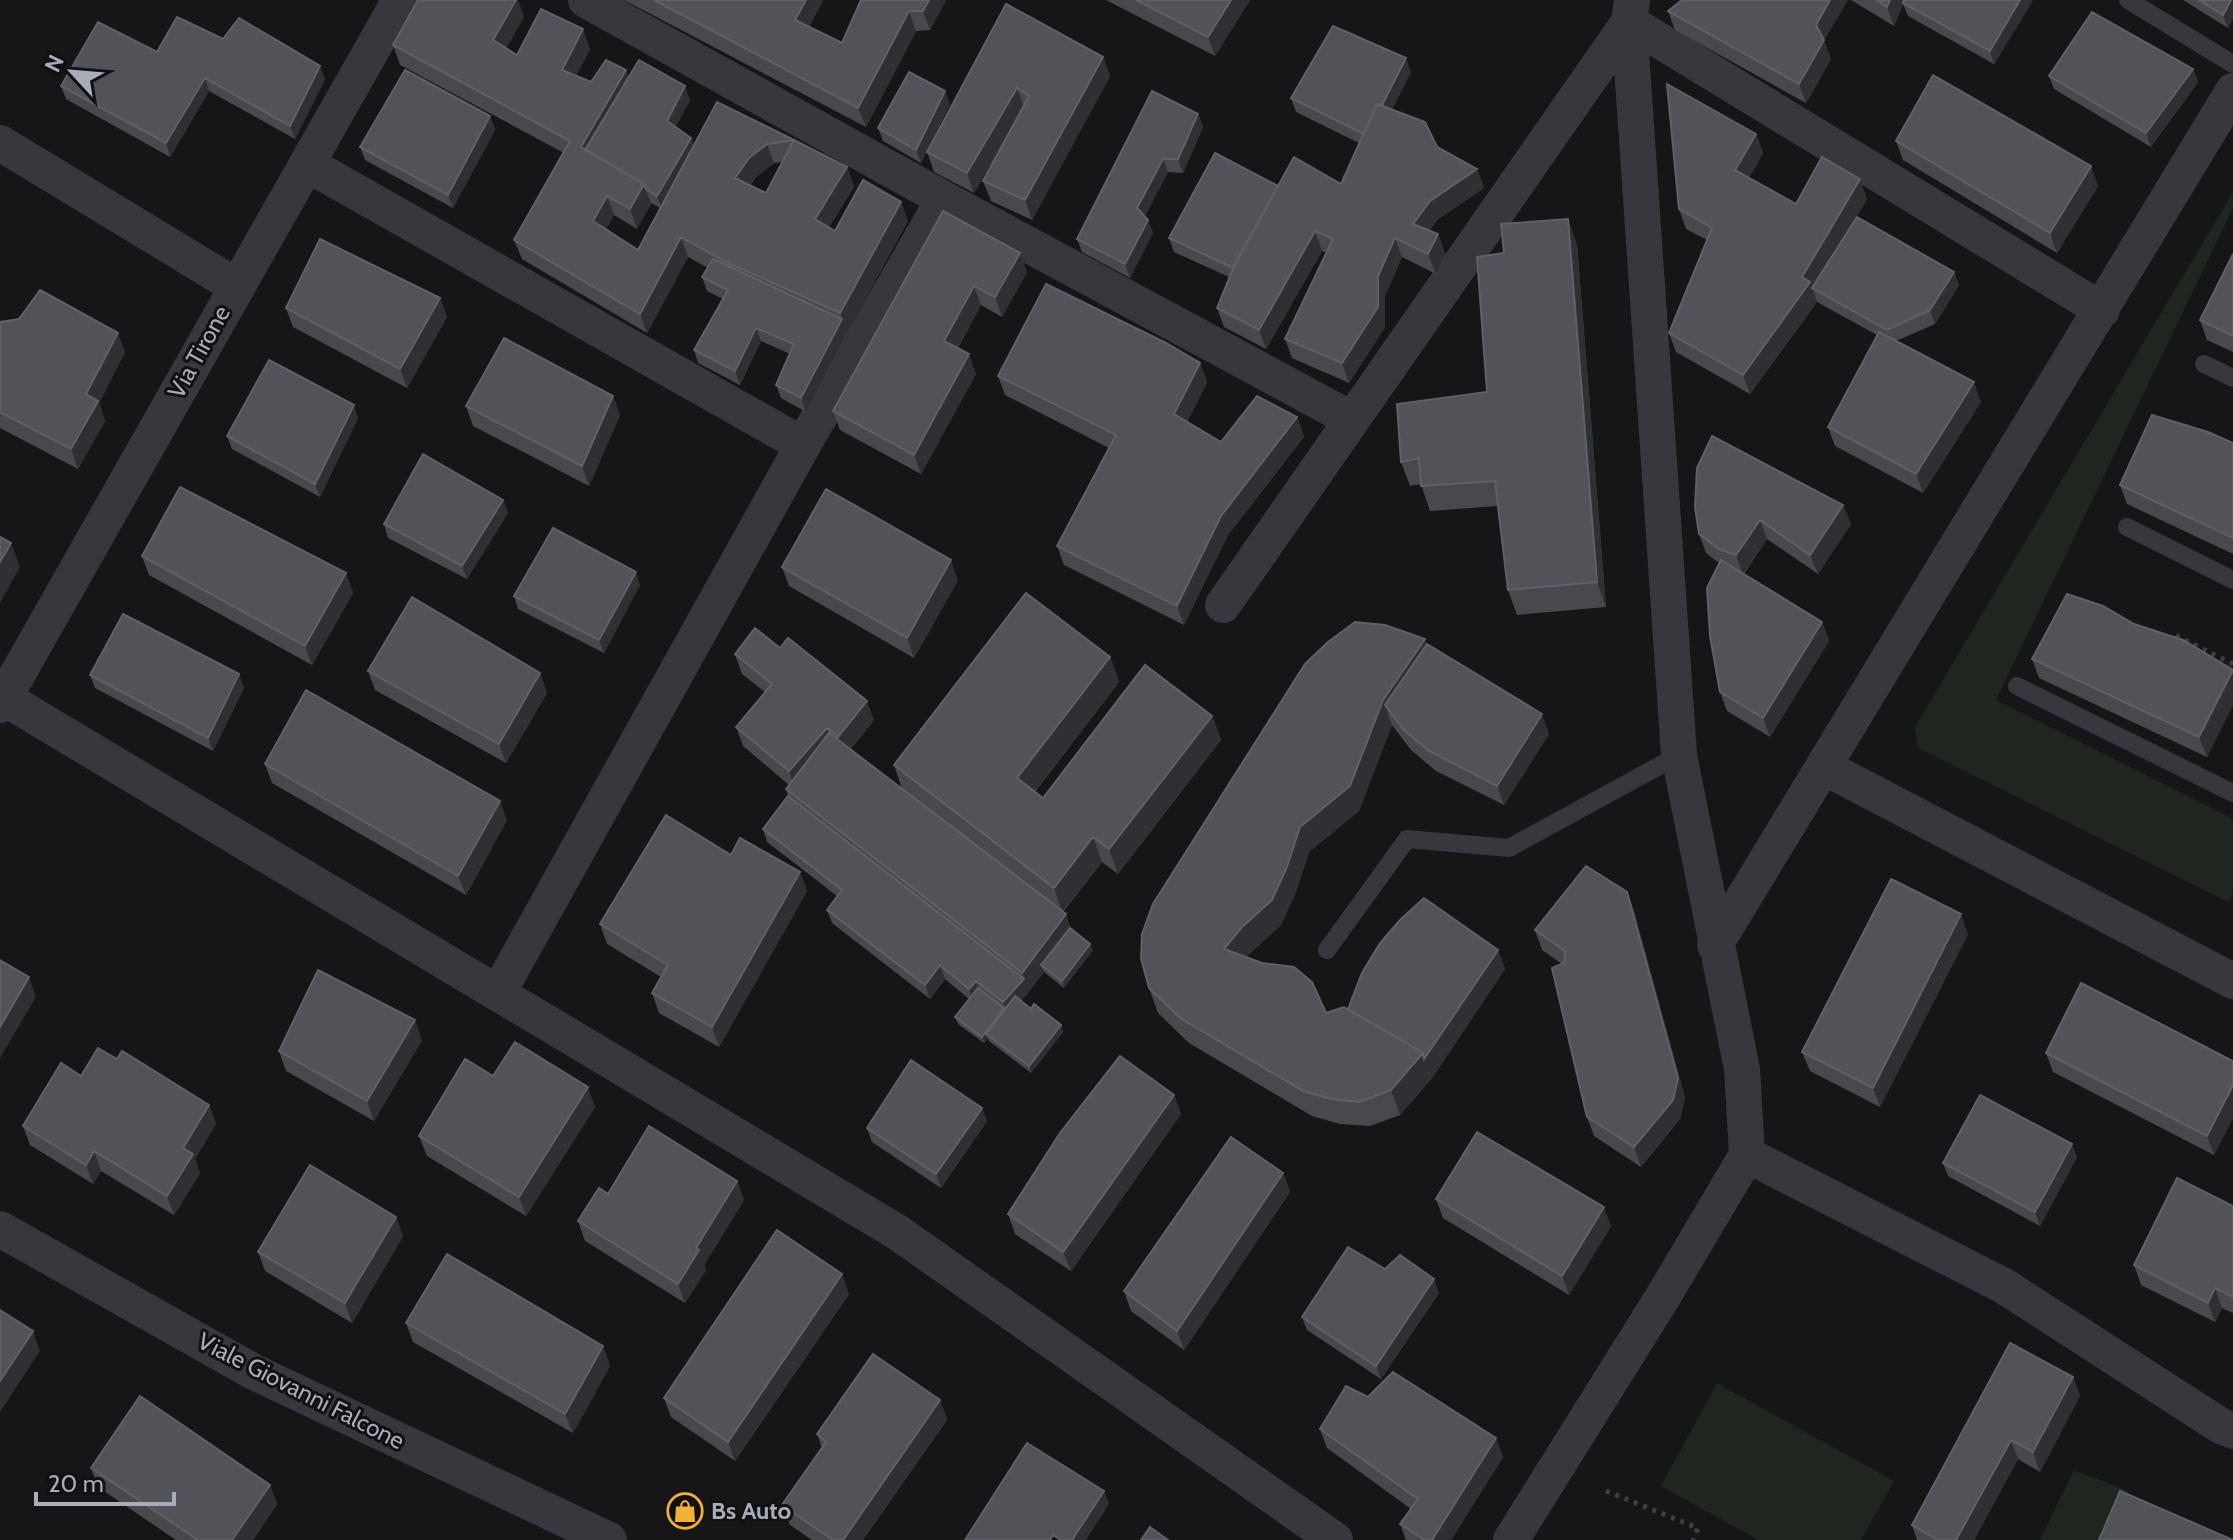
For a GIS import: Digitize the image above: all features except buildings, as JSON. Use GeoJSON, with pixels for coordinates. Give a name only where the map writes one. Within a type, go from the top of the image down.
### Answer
{"type":"FeatureCollection","features":[{"type":"Feature","properties":{"kind":"street","name":"Via Tirone"},"geometry":{"type":"LineString","coordinates":[[2,701],[400,0]]}},
{"type":"Feature","properties":{"kind":"street"},"geometry":{"type":"LineString","coordinates":[[586,0],[944,199],[1351,419]]}},
{"type":"Feature","properties":{"kind":"street"},"geometry":{"type":"LineString","coordinates":[[1631,11],[2102,310]]}},
{"type":"Feature","properties":{"kind":"street"},"geometry":{"type":"LineString","coordinates":[[1223,605],[1631,11]]}},
{"type":"Feature","properties":{"kind":"street"},"geometry":{"type":"LineString","coordinates":[[1511,1540],[1664,1295],[1747,1155],[1742,1069],[1679,755],[1631,11]]}},
{"type":"Feature","properties":{"kind":"street"},"geometry":{"type":"LineString","coordinates":[[1715,945],[2233,91]]}},
{"type":"Feature","properties":{"kind":"street"},"geometry":{"type":"LineString","coordinates":[[0,143],[236,286]]}},
{"type":"Feature","properties":{"kind":"street"},"geometry":{"type":"LineString","coordinates":[[307,164],[803,445]]}},
{"type":"Feature","properties":{"kind":"street"},"geometry":{"type":"LineString","coordinates":[[498,993],[803,445],[944,199]]}},
{"type":"Feature","properties":{"kind":"street"},"geometry":{"type":"LineString","coordinates":[[2,701],[897,1232],[1335,1540]]}},
{"type":"Feature","properties":{"kind":"street"},"geometry":{"type":"LineString","coordinates":[[1824,767],[2232,979]]}},
{"type":"Feature","properties":{"kind":"street"},"geometry":{"type":"LineString","coordinates":[[1747,1155],[2004,1286],[2233,1431]]}},
{"type":"Feature","properties":{"kind":"street","name":"Viale Giovanni Falcone"},"geometry":{"type":"LineString","coordinates":[[0,1229],[254,1372],[609,1540]]}},
{"type":"Feature","properties":{"kind":"lane"},"geometry":{"type":"LineString","coordinates":[[2128,0],[2233,64]]}},
{"type":"Feature","properties":{"kind":"lane"},"geometry":{"type":"LineString","coordinates":[[2204,364],[2233,378]]}},
{"type":"Feature","properties":{"kind":"lane"},"geometry":{"type":"LineString","coordinates":[[2127,527],[2233,580]]}},
{"type":"Feature","properties":{"kind":"lane"},"geometry":{"type":"LineString","coordinates":[[2017,686],[2233,793]]}},
{"type":"Feature","properties":{"kind":"lane"},"geometry":{"type":"LineString","coordinates":[[1327,950],[1407,839],[1509,848],[1679,755]]}},
{"type":"Feature","properties":{"kind":"path"},"geometry":{"type":"LineString","coordinates":[[2164,651],[2173,634],[2233,664]]}},
{"type":"Feature","properties":{"kind":"path"},"geometry":{"type":"LineString","coordinates":[[1606,1491],[1698,1528],[1693,1540]]}},
{"type":"Feature","properties":{"kind":"shaded area"},"geometry":{"type":"Polygon","coordinates":[[[2233,192],[2233,208],[1996,700],[2233,819],[2233,892],[2228,902],[1918,748],[1915,727],[2233,192]]]}},
{"type":"Feature","properties":{"kind":"shaded area"},"geometry":{"type":"Polygon","coordinates":[[[1717,1383],[1894,1481],[1861,1540],[1758,1540],[1661,1486],[1717,1383]]]}},
{"type":"Feature","properties":{"kind":"shaded area"},"geometry":{"type":"Polygon","coordinates":[[[2074,1470],[2128,1491],[2107,1540],[2040,1540],[2074,1470]]]}},
{"type":"Feature","properties":{"kind":"place","name":"Bs Auto"},"geometry":{"type":"Point","coordinates":[685,1511]}}]}
